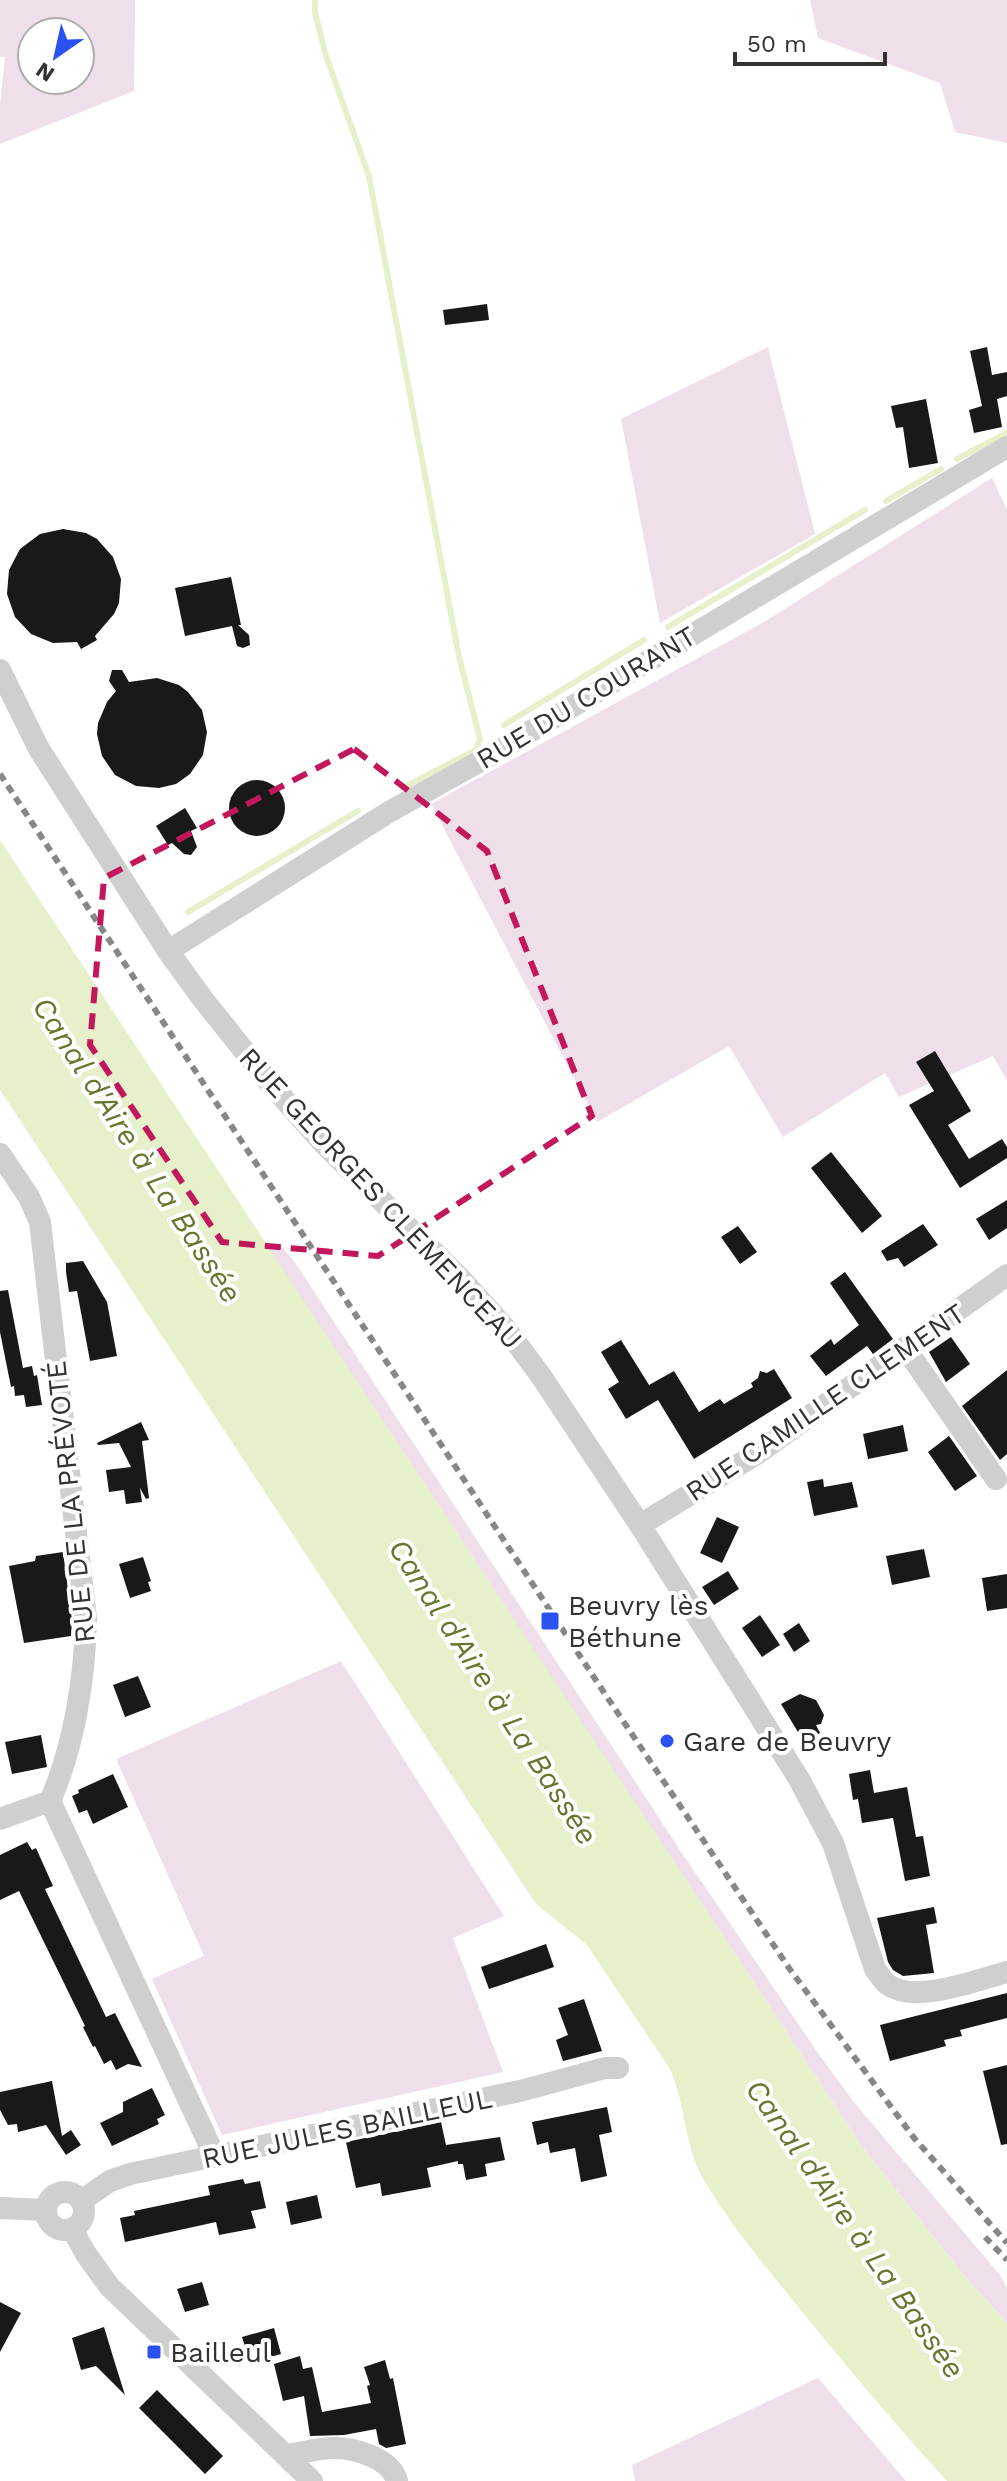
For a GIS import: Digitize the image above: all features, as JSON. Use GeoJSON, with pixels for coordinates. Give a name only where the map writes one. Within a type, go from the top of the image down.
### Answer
{"type":"FeatureCollection","features":[{"type":"Feature","properties":{"kind":"street","name":"RUE DU COURANT"},"geometry":{"type":"LineString","coordinates":[[168,951],[389,812],[494,753],[1007,447]]}},
{"type":"Feature","properties":{"kind":"street","name":"RUE GEORGES CLEMENCEAU"},"geometry":{"type":"LineString","coordinates":[[0,670],[39,749],[168,951],[269,1082],[323,1143],[459,1277],[506,1329],[541,1376],[640,1525],[799,1779],[833,1843],[875,1969],[886,1984],[903,1992],[923,1993],[1007,1972]]}},
{"type":"Feature","properties":{"kind":"street","name":"RUE DE LA PRÉVOTÉ"},"geometry":{"type":"LineString","coordinates":[[0,1154],[29,1197],[40,1222],[86,1619],[85,1660],[62,1773],[50,1801]]}},
{"type":"Feature","properties":{"kind":"street","name":"RUE CAMILLE CLEMENT"},"geometry":{"type":"LineString","coordinates":[[640,1525],[758,1453],[1007,1275]]}},
{"type":"Feature","properties":{"kind":"street"},"geometry":{"type":"LineString","coordinates":[[906,1349],[996,1479]]}},
{"type":"Feature","properties":{"kind":"street"},"geometry":{"type":"LineString","coordinates":[[0,1819],[50,1801],[215,2157]]}},
{"type":"Feature","properties":{"kind":"street","name":"RUE JULES BAILLEUL"},"geometry":{"type":"LineString","coordinates":[[81,2201],[120,2177],[618,2068]]}},
{"type":"Feature","properties":{"kind":"street"},"geometry":{"type":"LineString","coordinates":[[64,2192],[81,2201],[84,2214],[78,2226],[72,2229],[56,2228],[48,2221],[46,2210],[51,2198],[64,2192]]}},
{"type":"Feature","properties":{"kind":"street"},"geometry":{"type":"LineString","coordinates":[[0,2208],[46,2210]]}},
{"type":"Feature","properties":{"kind":"street"},"geometry":{"type":"LineString","coordinates":[[72,2229],[109,2286],[312,2481]]}},
{"type":"Feature","properties":{"kind":"street"},"geometry":{"type":"LineString","coordinates":[[285,2455],[334,2448],[380,2459],[394,2471],[397,2481]]}},
{"type":"Feature","properties":{"kind":"highlighted area"},"geometry":{"type":"Polygon","coordinates":[[[354,749],[487,851],[592,1116],[378,1256],[222,1242],[90,1045],[104,878],[354,749]]]}},
{"type":"Feature","properties":{"kind":"shaded area"},"geometry":{"type":"Polygon","coordinates":[[[0,0],[135,0],[134,91],[0,144],[5,57],[0,57],[0,0]]]}},
{"type":"Feature","properties":{"kind":"shaded area"},"geometry":{"type":"Polygon","coordinates":[[[810,0],[1007,0],[1007,143],[955,132],[940,83],[818,38],[810,0]]]}},
{"type":"Feature","properties":{"kind":"shaded area"},"geometry":{"type":"Polygon","coordinates":[[[768,347],[815,534],[660,623],[621,419],[768,347]]]}},
{"type":"Feature","properties":{"kind":"shaded area"},"geometry":{"type":"Polygon","coordinates":[[[992,478],[1007,510],[1007,1080],[993,1056],[899,1097],[885,1073],[783,1137],[729,1046],[597,1122],[431,804],[764,622],[992,478]]]}},
{"type":"Feature","properties":{"kind":"shaded area"},"geometry":{"type":"Polygon","coordinates":[[[265,1244],[280,1244],[296,1264],[682,1853],[818,2053],[853,2101],[1000,2275],[1007,2288],[1007,2323],[967,2279],[863,2148],[265,1244]]]}},
{"type":"Feature","properties":{"kind":"shaded area"},"geometry":{"type":"Polygon","coordinates":[[[341,1661],[504,1916],[453,1938],[503,2072],[222,2135],[152,1979],[204,1956],[116,1759],[341,1661]]]}},
{"type":"Feature","properties":{"kind":"shaded area"},"geometry":{"type":"Polygon","coordinates":[[[818,2378],[906,2481],[635,2481],[632,2465],[818,2378]]]}},
{"type":"Feature","properties":{"kind":"water","name":"Canal d'Aire à La Bassée"},"geometry":{"type":"Polygon","coordinates":[[[0,840],[863,2148],[967,2279],[1007,2323],[1007,2481],[947,2481],[835,2352],[737,2230],[697,2167],[670,2069],[587,1945],[536,1904],[0,1090],[0,840]]]}},
{"type":"Feature","properties":{"kind":"building"},"geometry":{"type":"Polygon","coordinates":[[[487,304],[489,320],[445,325],[443,310],[487,304]]]}},
{"type":"Feature","properties":{"kind":"building"},"geometry":{"type":"Polygon","coordinates":[[[987,347],[992,375],[1007,372],[1007,396],[997,399],[1002,427],[974,433],[969,410],[982,406],[970,351],[987,347]]]}},
{"type":"Feature","properties":{"kind":"building"},"geometry":{"type":"Polygon","coordinates":[[[926,399],[938,463],[909,468],[903,427],[896,428],[891,406],[926,399]]]}},
{"type":"Feature","properties":{"kind":"building"},"geometry":{"type":"Polygon","coordinates":[[[63,529],[86,533],[97,539],[113,557],[121,579],[119,603],[114,614],[95,636],[97,640],[81,649],[77,642],[53,643],[31,634],[15,617],[7,594],[9,570],[20,549],[40,534],[63,529]]]}},
{"type":"Feature","properties":{"kind":"building"},"geometry":{"type":"Polygon","coordinates":[[[231,577],[241,625],[238,625],[249,635],[250,645],[243,648],[237,646],[232,626],[185,636],[175,588],[231,577]]]}},
{"type":"Feature","properties":{"kind":"building"},"geometry":{"type":"Polygon","coordinates":[[[112,670],[122,670],[129,682],[157,678],[179,685],[202,710],[207,732],[203,755],[190,774],[176,784],[159,788],[136,786],[115,775],[102,756],[98,723],[107,702],[116,691],[109,681],[112,670]]]}},
{"type":"Feature","properties":{"kind":"building"},"geometry":{"type":"Polygon","coordinates":[[[257,780],[277,788],[285,808],[277,828],[257,836],[237,828],[229,808],[237,788],[257,780]]]}},
{"type":"Feature","properties":{"kind":"building"},"geometry":{"type":"Polygon","coordinates":[[[185,808],[197,828],[191,831],[197,847],[191,855],[184,854],[172,843],[168,845],[156,826],[185,808]]]}},
{"type":"Feature","properties":{"kind":"building"},"geometry":{"type":"Polygon","coordinates":[[[935,1051],[971,1111],[948,1125],[969,1159],[1002,1139],[1007,1147],[1007,1158],[960,1188],[909,1105],[934,1091],[916,1062],[935,1051]]]}},
{"type":"Feature","properties":{"kind":"building"},"geometry":{"type":"Polygon","coordinates":[[[831,1152],[882,1216],[862,1233],[811,1168],[831,1152]]]}},
{"type":"Feature","properties":{"kind":"building"},"geometry":{"type":"Polygon","coordinates":[[[1007,1200],[1007,1228],[989,1240],[976,1219],[1007,1200]]]}},
{"type":"Feature","properties":{"kind":"building"},"geometry":{"type":"Polygon","coordinates":[[[923,1224],[938,1245],[904,1267],[898,1258],[887,1261],[881,1251],[923,1224]]]}},
{"type":"Feature","properties":{"kind":"building"},"geometry":{"type":"Polygon","coordinates":[[[738,1226],[757,1252],[740,1264],[721,1237],[738,1226]]]}},
{"type":"Feature","properties":{"kind":"building"},"geometry":{"type":"Polygon","coordinates":[[[83,1261],[107,1302],[117,1356],[90,1361],[77,1291],[69,1292],[66,1272],[66,1263],[83,1261]]]}},
{"type":"Feature","properties":{"kind":"building"},"geometry":{"type":"Polygon","coordinates":[[[845,1272],[893,1339],[873,1354],[867,1346],[826,1376],[810,1356],[831,1339],[834,1345],[859,1325],[830,1283],[845,1272]]]}},
{"type":"Feature","properties":{"kind":"building"},"geometry":{"type":"Polygon","coordinates":[[[8,1290],[23,1368],[32,1366],[34,1376],[37,1375],[42,1405],[26,1407],[24,1395],[15,1396],[14,1386],[11,1387],[0,1332],[0,1291],[8,1290]]]}},
{"type":"Feature","properties":{"kind":"building"},"geometry":{"type":"Polygon","coordinates":[[[951,1337],[970,1364],[946,1382],[929,1352],[951,1337]]]}},
{"type":"Feature","properties":{"kind":"building"},"geometry":{"type":"Polygon","coordinates":[[[621,1340],[649,1385],[674,1371],[699,1412],[720,1399],[724,1404],[753,1387],[751,1383],[758,1378],[760,1371],[767,1373],[774,1369],[792,1398],[694,1459],[658,1400],[626,1419],[608,1389],[619,1382],[601,1352],[621,1340]]]}},
{"type":"Feature","properties":{"kind":"building"},"geometry":{"type":"Polygon","coordinates":[[[1007,1370],[1007,1454],[1000,1460],[962,1406],[1007,1370]]]}},
{"type":"Feature","properties":{"kind":"building"},"geometry":{"type":"Polygon","coordinates":[[[141,1422],[149,1440],[142,1441],[149,1498],[146,1499],[140,1488],[142,1502],[126,1504],[124,1490],[109,1492],[106,1470],[131,1467],[119,1443],[97,1443],[141,1422]]]}},
{"type":"Feature","properties":{"kind":"building"},"geometry":{"type":"Polygon","coordinates":[[[903,1425],[908,1451],[868,1459],[863,1434],[903,1425]]]}},
{"type":"Feature","properties":{"kind":"building"},"geometry":{"type":"Polygon","coordinates":[[[949,1436],[977,1476],[955,1491],[928,1452],[949,1436]]]}},
{"type":"Feature","properties":{"kind":"building"},"geometry":{"type":"Polygon","coordinates":[[[823,1479],[824,1487],[852,1482],[858,1507],[814,1516],[807,1482],[823,1479]]]}},
{"type":"Feature","properties":{"kind":"building"},"geometry":{"type":"Polygon","coordinates":[[[717,1517],[739,1527],[722,1563],[700,1553],[717,1517]]]}},
{"type":"Feature","properties":{"kind":"building"},"geometry":{"type":"Polygon","coordinates":[[[924,1549],[930,1577],[892,1585],[886,1556],[924,1549]]]}},
{"type":"Feature","properties":{"kind":"building"},"geometry":{"type":"Polygon","coordinates":[[[63,1552],[72,1620],[71,1636],[24,1643],[9,1566],[35,1561],[36,1556],[63,1552]]]}},
{"type":"Feature","properties":{"kind":"building"},"geometry":{"type":"Polygon","coordinates":[[[143,1557],[151,1591],[130,1598],[119,1564],[143,1557]]]}},
{"type":"Feature","properties":{"kind":"building"},"geometry":{"type":"Polygon","coordinates":[[[728,1571],[739,1589],[714,1605],[702,1587],[728,1571]]]}},
{"type":"Feature","properties":{"kind":"building"},"geometry":{"type":"Polygon","coordinates":[[[1007,1574],[1007,1608],[987,1611],[982,1578],[1007,1574]]]}},
{"type":"Feature","properties":{"kind":"building"},"geometry":{"type":"Polygon","coordinates":[[[760,1615],[780,1645],[762,1657],[742,1628],[760,1615]]]}},
{"type":"Feature","properties":{"kind":"building"},"geometry":{"type":"Polygon","coordinates":[[[799,1623],[810,1641],[794,1652],[783,1634],[799,1623]]]}},
{"type":"Feature","properties":{"kind":"building"},"geometry":{"type":"Polygon","coordinates":[[[138,1676],[151,1707],[125,1717],[113,1685],[138,1676]]]}},
{"type":"Feature","properties":{"kind":"building"},"geometry":{"type":"Polygon","coordinates":[[[800,1694],[816,1700],[824,1715],[821,1724],[816,1725],[820,1733],[804,1742],[781,1704],[800,1694]]]}},
{"type":"Feature","properties":{"kind":"building"},"geometry":{"type":"Polygon","coordinates":[[[41,1735],[47,1767],[12,1774],[5,1742],[41,1735]]]}},
{"type":"Feature","properties":{"kind":"building"},"geometry":{"type":"Polygon","coordinates":[[[870,1770],[874,1793],[907,1787],[916,1837],[923,1836],[930,1876],[905,1881],[893,1818],[862,1823],[858,1799],[853,1800],[849,1774],[870,1770]]]}},
{"type":"Feature","properties":{"kind":"building"},"geometry":{"type":"Polygon","coordinates":[[[113,1774],[128,1807],[93,1824],[87,1810],[79,1813],[72,1796],[79,1793],[78,1790],[113,1774]]]}},
{"type":"Feature","properties":{"kind":"building"},"geometry":{"type":"Polygon","coordinates":[[[27,1842],[32,1850],[36,1848],[53,1886],[45,1889],[106,2017],[115,2013],[142,2067],[128,2064],[116,2070],[111,2060],[104,2064],[83,2027],[19,1891],[0,1900],[0,1855],[27,1842]]]}},
{"type":"Feature","properties":{"kind":"building"},"geometry":{"type":"Polygon","coordinates":[[[934,1907],[937,1923],[926,1925],[934,1973],[903,1976],[893,1970],[888,1962],[877,1918],[934,1907]]]}},
{"type":"Feature","properties":{"kind":"building"},"geometry":{"type":"Polygon","coordinates":[[[546,1944],[554,1967],[489,1989],[481,1967],[546,1944]]]}},
{"type":"Feature","properties":{"kind":"building"},"geometry":{"type":"Polygon","coordinates":[[[1007,1993],[1007,2018],[960,2030],[962,2036],[944,2040],[946,2046],[890,2061],[880,2025],[1007,1993]]]}},
{"type":"Feature","properties":{"kind":"building"},"geometry":{"type":"Polygon","coordinates":[[[584,1999],[602,2051],[563,2061],[556,2040],[568,2035],[558,2008],[584,1999]]]}},
{"type":"Feature","properties":{"kind":"building"},"geometry":{"type":"Polygon","coordinates":[[[1007,2065],[1007,2144],[1001,2145],[983,2071],[1007,2065]]]}},
{"type":"Feature","properties":{"kind":"building"},"geometry":{"type":"Polygon","coordinates":[[[52,2081],[62,2136],[71,2130],[81,2145],[66,2155],[46,2125],[18,2132],[17,2124],[8,2125],[0,2110],[0,2092],[52,2081]]]}},
{"type":"Feature","properties":{"kind":"building"},"geometry":{"type":"Polygon","coordinates":[[[152,2088],[165,2115],[157,2119],[159,2124],[112,2146],[100,2123],[123,2112],[123,2102],[152,2088]]]}},
{"type":"Feature","properties":{"kind":"building"},"geometry":{"type":"Polygon","coordinates":[[[607,2107],[612,2132],[599,2135],[607,2176],[581,2182],[575,2148],[550,2153],[548,2142],[537,2145],[532,2122],[607,2107]]]}},
{"type":"Feature","properties":{"kind":"building"},"geometry":{"type":"Polygon","coordinates":[[[441,2122],[446,2145],[500,2137],[505,2160],[485,2164],[487,2176],[466,2180],[463,2164],[458,2164],[458,2161],[427,2168],[431,2187],[382,2196],[380,2183],[356,2188],[346,2142],[441,2122]]]}},
{"type":"Feature","properties":{"kind":"building"},"geometry":{"type":"Polygon","coordinates":[[[243,2179],[245,2184],[260,2181],[266,2208],[251,2211],[256,2228],[219,2235],[216,2222],[125,2242],[120,2218],[135,2215],[134,2211],[210,2195],[208,2186],[243,2179]]]}},
{"type":"Feature","properties":{"kind":"building"},"geometry":{"type":"Polygon","coordinates":[[[317,2195],[322,2218],[291,2225],[286,2202],[317,2195]]]}},
{"type":"Feature","properties":{"kind":"building"},"geometry":{"type":"Polygon","coordinates":[[[202,2282],[209,2305],[185,2312],[177,2289],[202,2282]]]}},
{"type":"Feature","properties":{"kind":"building"},"geometry":{"type":"Polygon","coordinates":[[[0,2302],[21,2313],[0,2352],[0,2302]]]}},
{"type":"Feature","properties":{"kind":"building"},"geometry":{"type":"Polygon","coordinates":[[[104,2327],[125,2395],[96,2366],[81,2370],[72,2338],[104,2327]]]}},
{"type":"Feature","properties":{"kind":"building"},"geometry":{"type":"Polygon","coordinates":[[[274,2328],[281,2354],[250,2363],[242,2337],[274,2328]]]}},
{"type":"Feature","properties":{"kind":"building"},"geometry":{"type":"Polygon","coordinates":[[[300,2356],[303,2369],[312,2367],[322,2412],[371,2403],[367,2386],[370,2385],[364,2367],[385,2360],[390,2379],[393,2378],[406,2444],[386,2448],[379,2444],[376,2429],[344,2435],[310,2436],[304,2396],[283,2401],[274,2364],[300,2356]]]}},
{"type":"Feature","properties":{"kind":"building"},"geometry":{"type":"Polygon","coordinates":[[[157,2390],[223,2456],[205,2474],[139,2408],[157,2390]]]}},
{"type":"Feature","properties":{"kind":"waterway"},"geometry":{"type":"LineString","coordinates":[[315,0],[315,13],[326,56],[369,176],[459,657],[480,739],[476,750],[406,786]]}},
{"type":"Feature","properties":{"kind":"waterway"},"geometry":{"type":"LineString","coordinates":[[957,459],[1007,433]]}},
{"type":"Feature","properties":{"kind":"waterway"},"geometry":{"type":"LineString","coordinates":[[886,501],[941,469]]}},
{"type":"Feature","properties":{"kind":"waterway"},"geometry":{"type":"LineString","coordinates":[[668,627],[865,510]]}},
{"type":"Feature","properties":{"kind":"waterway"},"geometry":{"type":"LineString","coordinates":[[504,725],[644,640]]}},
{"type":"Feature","properties":{"kind":"waterway"},"geometry":{"type":"LineString","coordinates":[[188,912],[358,811]]}},
{"type":"Feature","properties":{"kind":"railway"},"geometry":{"type":"LineString","coordinates":[[0,774],[603,1691],[789,1968],[914,2138],[1007,2243]]}},
{"type":"Feature","properties":{"kind":"railway"},"geometry":{"type":"LineString","coordinates":[[985,2237],[1007,2260]]}},
{"type":"Feature","properties":{"kind":"place","name":"Beuvry lès Béthune"},"geometry":{"type":"Point","coordinates":[550,1621]}},
{"type":"Feature","properties":{"kind":"place","name":"Gare de Beuvry"},"geometry":{"type":"Point","coordinates":[667,1741]}},
{"type":"Feature","properties":{"kind":"place","name":"Bailleul"},"geometry":{"type":"Point","coordinates":[154,2352]}}]}
